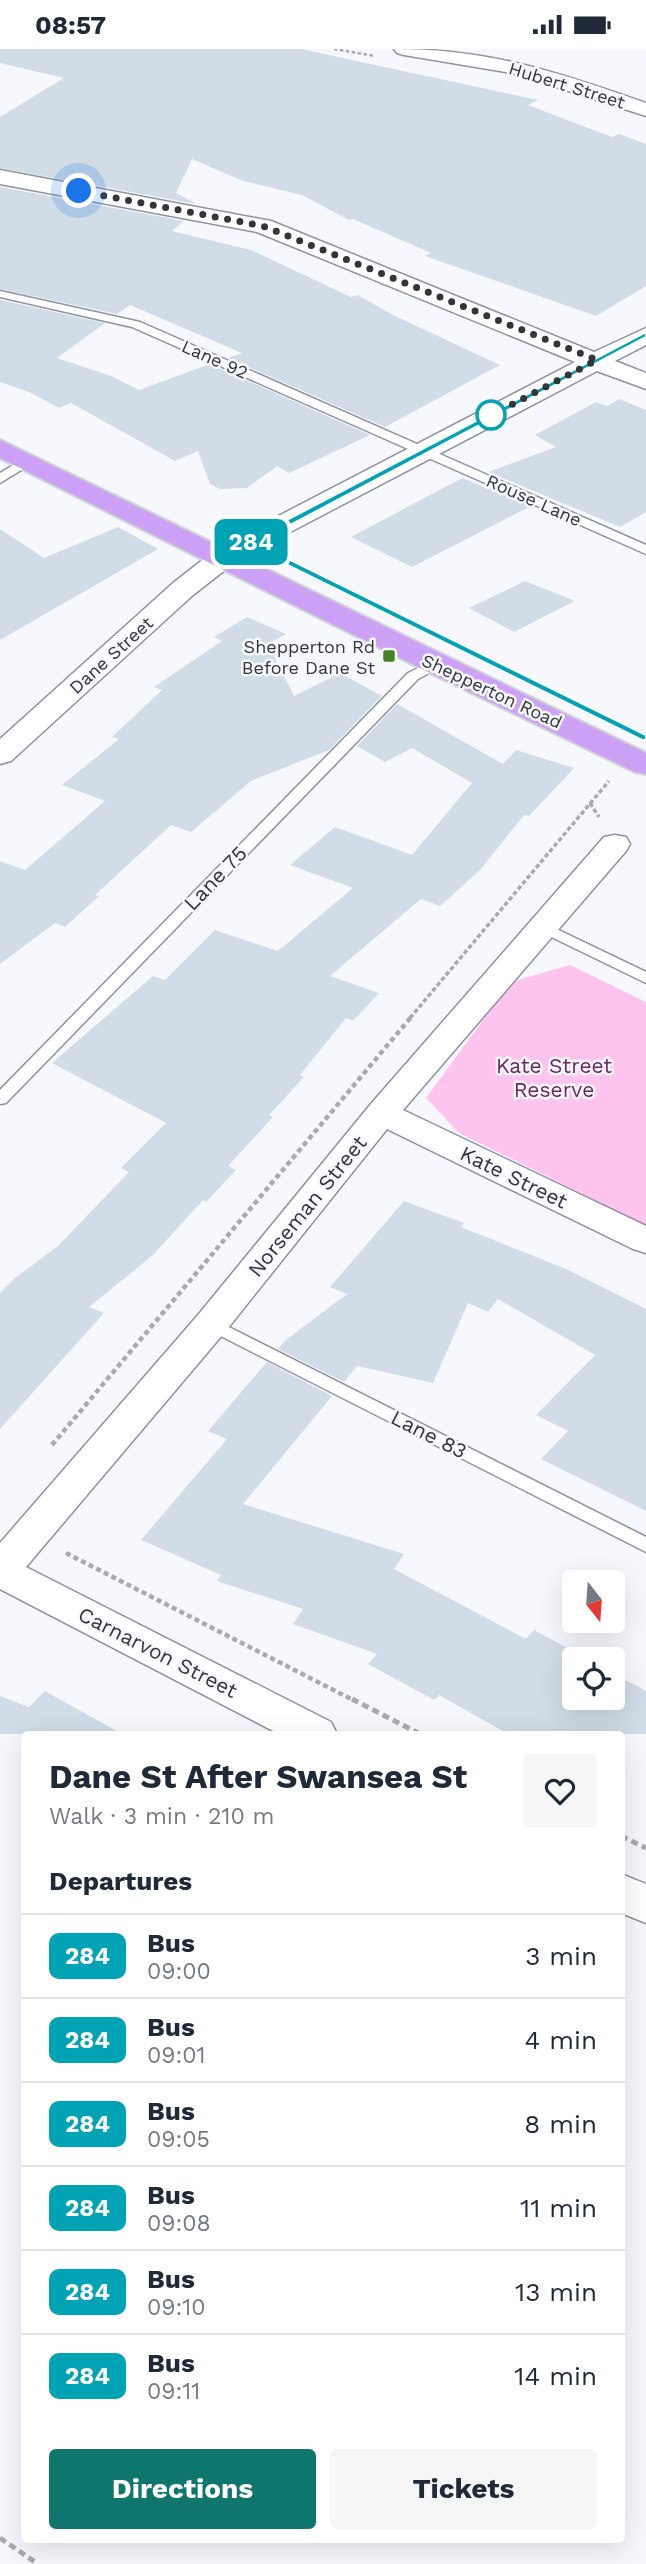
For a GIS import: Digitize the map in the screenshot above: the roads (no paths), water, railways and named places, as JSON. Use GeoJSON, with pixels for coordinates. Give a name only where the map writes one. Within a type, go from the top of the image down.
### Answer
{"type":"FeatureCollection","features":[{"type":"Feature","properties":{"kind":"highway","name":"Shepperton Road"},"geometry":{"type":"LineString","coordinates":[[0,425],[236,550],[435,664],[646,765]]}},
{"type":"Feature","properties":{"kind":"highway","name":"Shepperton Road"},"geometry":{"type":"LineString","coordinates":[[0,447],[236,550],[646,738]]}},
{"type":"Feature","properties":{"kind":"street","name":"Hubert Street"},"geometry":{"type":"LineString","coordinates":[[404,49],[514,67],[558,79],[646,110]]}},
{"type":"Feature","properties":{"kind":"street"},"geometry":{"type":"LineString","coordinates":[[0,177],[263,226],[646,382]]}},
{"type":"Feature","properties":{"kind":"street","name":"Dane Street"},"geometry":{"type":"LineString","coordinates":[[0,755],[191,582],[236,550],[646,335]]}},
{"type":"Feature","properties":{"kind":"street","name":"Norseman Street"},"geometry":{"type":"LineString","coordinates":[[0,1570],[211,1324],[382,1113],[615,844]]}},
{"type":"Feature","properties":{"kind":"street","name":"Kate Street"},"geometry":{"type":"LineString","coordinates":[[382,1113],[646,1241]]}},
{"type":"Feature","properties":{"kind":"street","name":"Carnarvon Street"},"geometry":{"type":"LineString","coordinates":[[0,1570],[310,1731]]}},
{"type":"Feature","properties":{"kind":"street"},"geometry":{"type":"LineString","coordinates":[[625,1894],[646,1905]]}},
{"type":"Feature","properties":{"kind":"lane","name":"Lane 92"},"geometry":{"type":"LineString","coordinates":[[0,294],[136,324],[422,451]]}},
{"type":"Feature","properties":{"kind":"lane","name":"Rouse Lane"},"geometry":{"type":"LineString","coordinates":[[422,451],[646,550]]}},
{"type":"Feature","properties":{"kind":"lane"},"geometry":{"type":"LineString","coordinates":[[0,479],[27,460]]}},
{"type":"Feature","properties":{"kind":"lane","name":"Lane 75"},"geometry":{"type":"LineString","coordinates":[[0,1099],[413,676],[435,664]]}},
{"type":"Feature","properties":{"kind":"lane"},"geometry":{"type":"LineString","coordinates":[[541,927],[646,978]]}},
{"type":"Feature","properties":{"kind":"lane","name":"Lane 83"},"geometry":{"type":"LineString","coordinates":[[211,1324],[646,1545]]}},
{"type":"Feature","properties":{"kind":"place","name":"Shepperton Rd Before Dane St"},"geometry":{"type":"Point","coordinates":[389,656]}},
{"type":"Feature","properties":{"kind":"park label","name":"Kate Street Reserve"},"geometry":{"type":"Point","coordinates":[554,1077]}}]}
